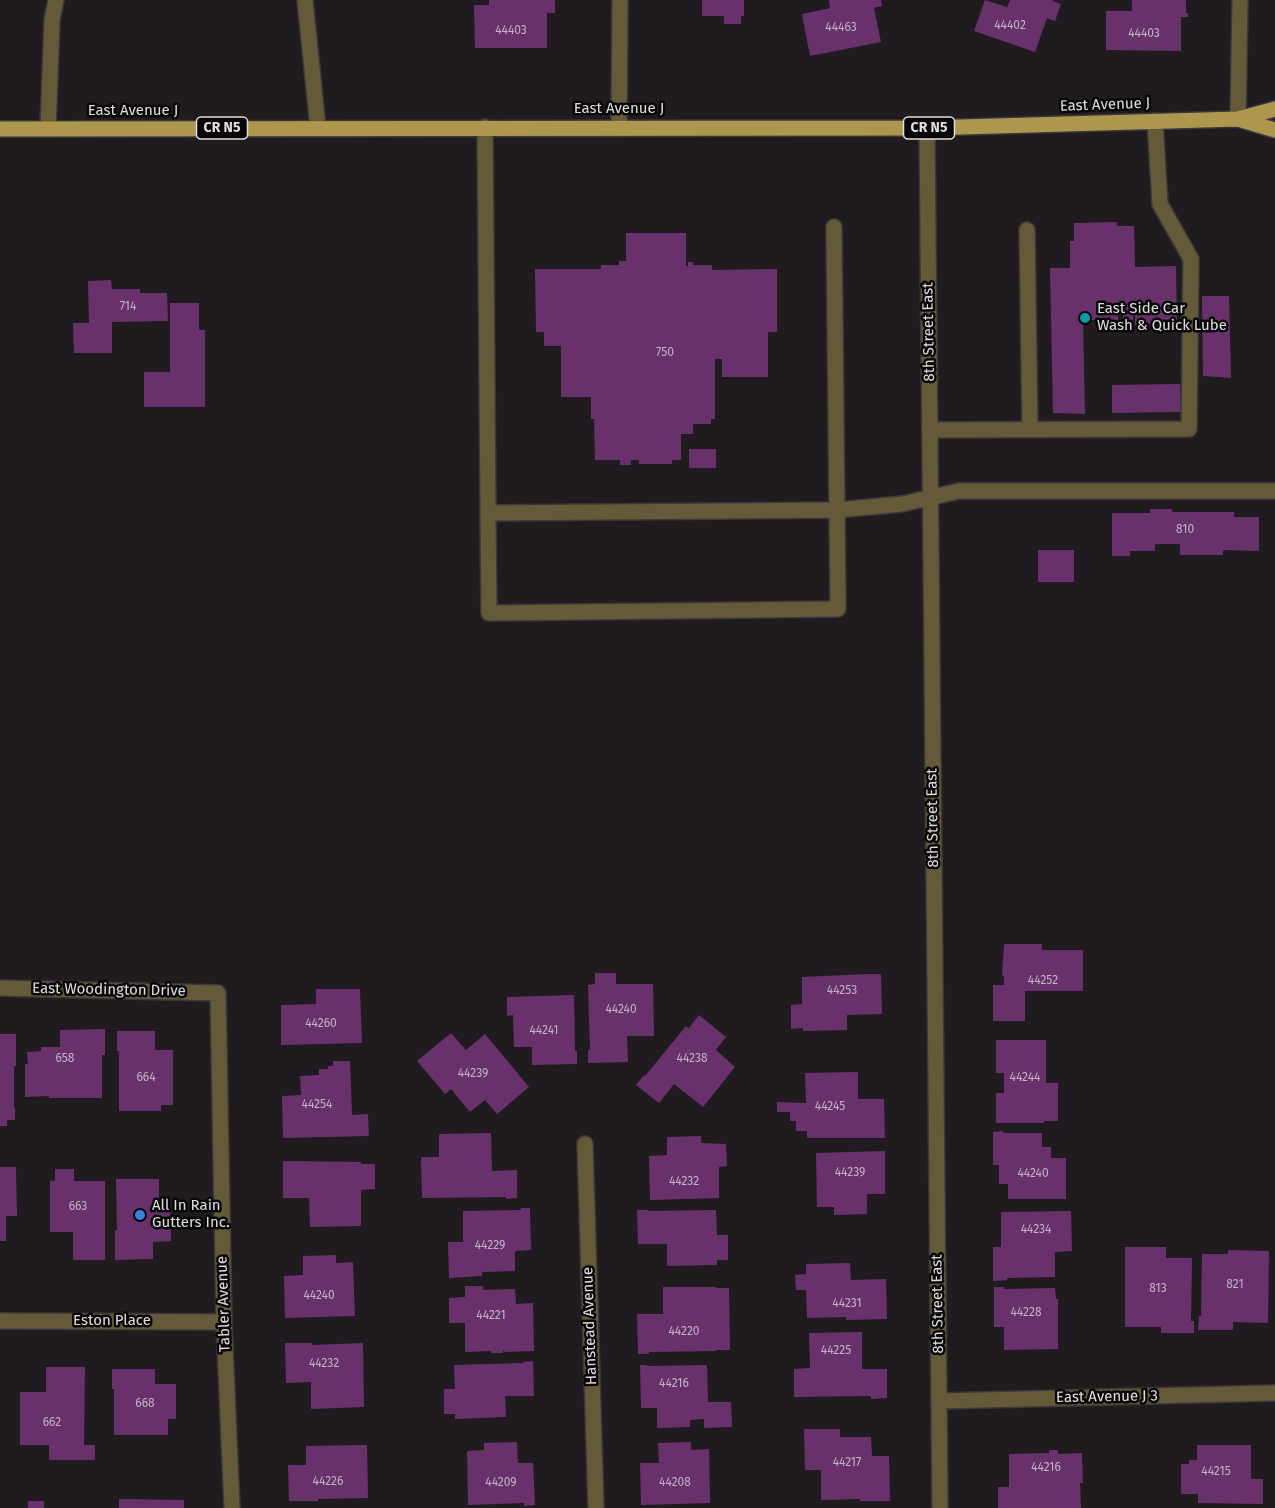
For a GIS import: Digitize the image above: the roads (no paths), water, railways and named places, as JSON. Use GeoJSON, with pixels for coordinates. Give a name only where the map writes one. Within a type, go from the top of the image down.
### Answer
{"type":"FeatureCollection","features":[{"type":"Feature","properties":{"kind":"main road","name":"East Avenue J"},"geometry":{"type":"LineString","coordinates":[[0,129],[927,128],[1238,119],[1275,109]]}},
{"type":"Feature","properties":{"kind":"main road","name":"East Avenue J"},"geometry":{"type":"LineString","coordinates":[[1238,119],[1275,130]]}},
{"type":"Feature","properties":{"kind":"street"},"geometry":{"type":"LineString","coordinates":[[48,129],[52,20],[55,0]]}},
{"type":"Feature","properties":{"kind":"street"},"geometry":{"type":"LineString","coordinates":[[305,0],[318,128]]}},
{"type":"Feature","properties":{"kind":"street"},"geometry":{"type":"LineString","coordinates":[[620,0],[620,127]]}},
{"type":"Feature","properties":{"kind":"street"},"geometry":{"type":"LineString","coordinates":[[1238,119],[1240,0]]}},
{"type":"Feature","properties":{"kind":"street"},"geometry":{"type":"LineString","coordinates":[[930,430],[1189,429],[1191,259],[1160,204],[1155,121]]}},
{"type":"Feature","properties":{"kind":"street"},"geometry":{"type":"LineString","coordinates":[[485,127],[489,613],[838,609],[834,227]]}},
{"type":"Feature","properties":{"kind":"street","name":"8th Street East"},"geometry":{"type":"LineString","coordinates":[[927,128],[940,1508]]}},
{"type":"Feature","properties":{"kind":"street"},"geometry":{"type":"LineString","coordinates":[[1028,230],[1030,430]]}},
{"type":"Feature","properties":{"kind":"street"},"geometry":{"type":"LineString","coordinates":[[488,513],[837,510],[902,504],[959,491],[1275,491]]}},
{"type":"Feature","properties":{"kind":"street","name":"East Woodington Drive"},"geometry":{"type":"LineString","coordinates":[[0,988],[218,993]]}},
{"type":"Feature","properties":{"kind":"street","name":"Tabler Avenue"},"geometry":{"type":"LineString","coordinates":[[218,993],[224,1322],[232,1508]]}},
{"type":"Feature","properties":{"kind":"street","name":"Hanstead Avenue"},"geometry":{"type":"LineString","coordinates":[[585,1144],[596,1508]]}},
{"type":"Feature","properties":{"kind":"street","name":"Eston Place"},"geometry":{"type":"LineString","coordinates":[[0,1321],[224,1322]]}},
{"type":"Feature","properties":{"kind":"street","name":"East Avenue J 3"},"geometry":{"type":"LineString","coordinates":[[939,1401],[1275,1393]]}},
{"type":"Feature","properties":{"kind":"place","name":"East Side Car Wash & Quick Lube"},"geometry":{"type":"Point","coordinates":[1085,318]}},
{"type":"Feature","properties":{"kind":"place","name":"All In Rain Gutters Inc."},"geometry":{"type":"Point","coordinates":[140,1215]}}]}
